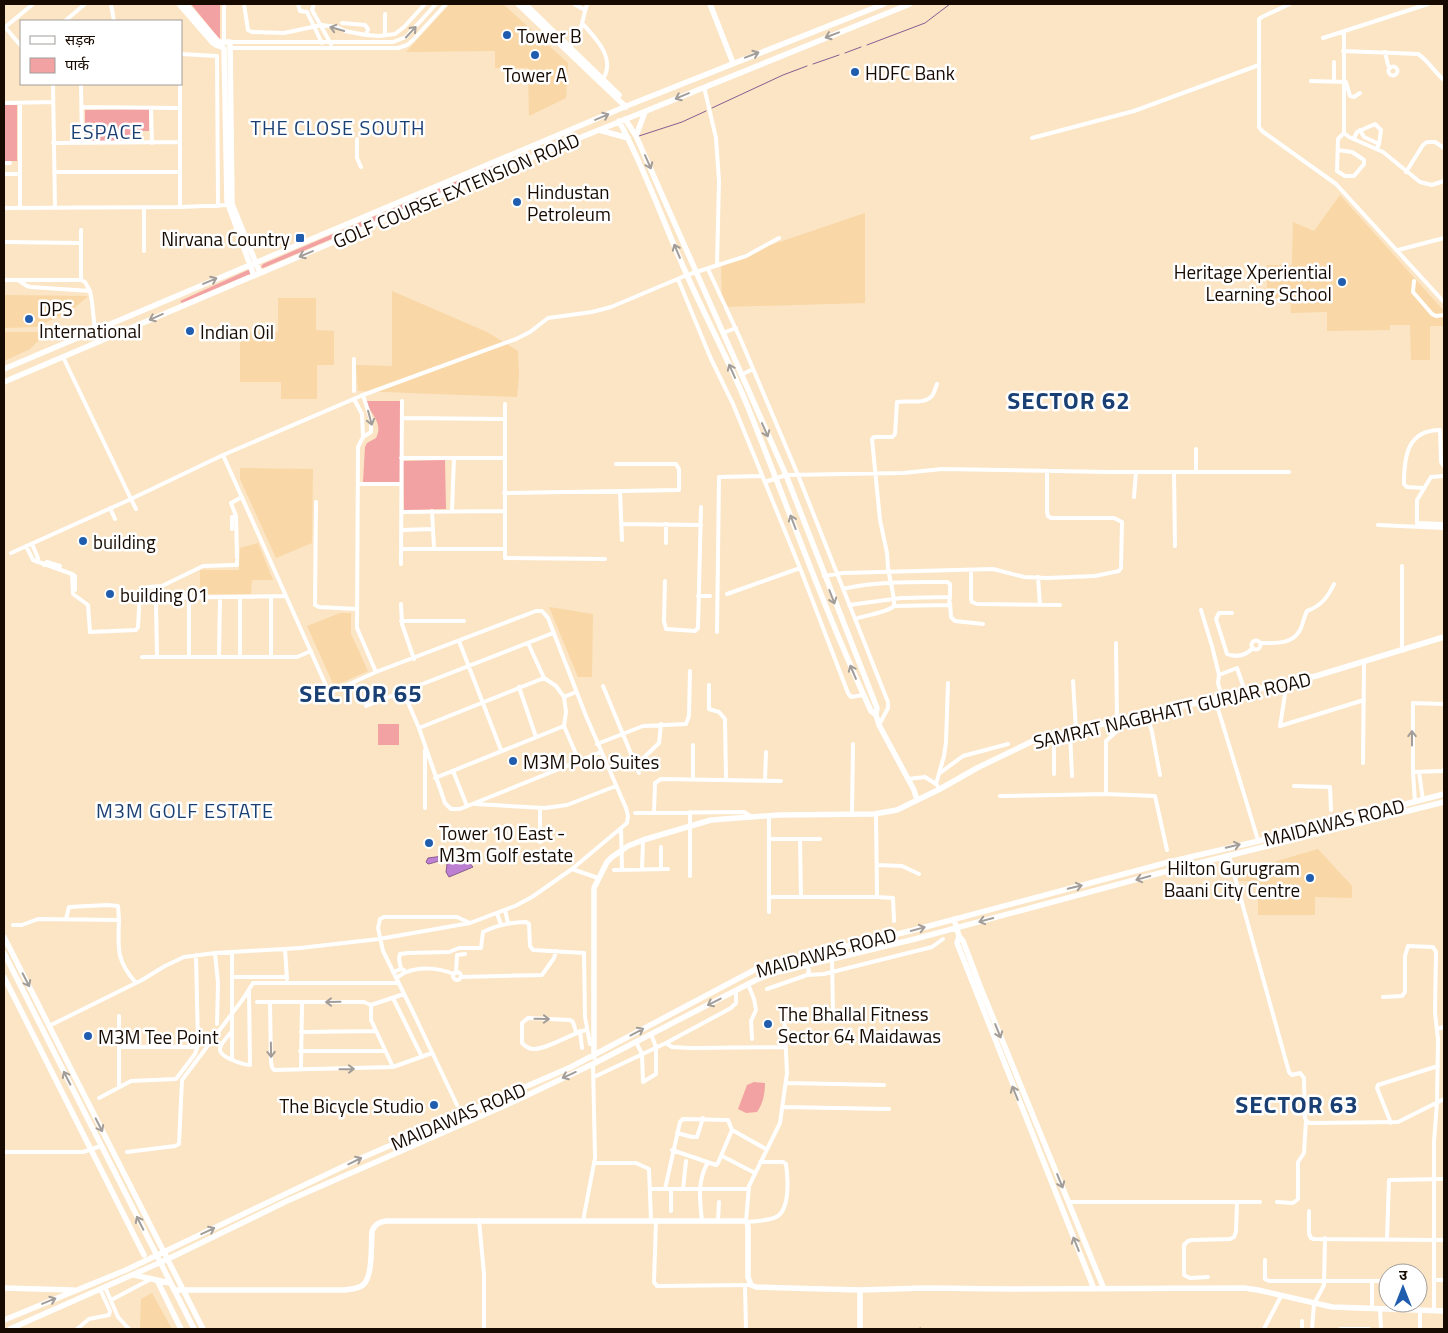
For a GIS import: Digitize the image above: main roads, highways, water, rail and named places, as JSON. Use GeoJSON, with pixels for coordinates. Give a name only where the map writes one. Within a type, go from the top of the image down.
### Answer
{"type":"FeatureCollection","features":[{"type":"Feature","properties":{"kind":"waterway"},"geometry":{"type":"LineString","coordinates":[[867,45],[925,23],[950,4]]}},
{"type":"Feature","properties":{"kind":"waterway"},"geometry":{"type":"LineString","coordinates":[[845,53],[861,47]]}},
{"type":"Feature","properties":{"kind":"waterway"},"geometry":{"type":"LineString","coordinates":[[813,64],[839,55]]}},
{"type":"Feature","properties":{"kind":"waterway"},"geometry":{"type":"LineString","coordinates":[[712,108],[807,66]]}},
{"type":"Feature","properties":{"kind":"waterway"},"geometry":{"type":"LineString","coordinates":[[639,136],[682,122],[706,111]]}},
{"type":"Feature","properties":{"kind":"place","name":"Tower B"},"geometry":{"type":"Point","coordinates":[507,35]}},
{"type":"Feature","properties":{"kind":"place","name":"Tower A"},"geometry":{"type":"Point","coordinates":[535,55]}},
{"type":"Feature","properties":{"kind":"place","name":"HDFC Bank"},"geometry":{"type":"Point","coordinates":[855,72]}},
{"type":"Feature","properties":{"kind":"place","name":"Hindustan Petroleum"},"geometry":{"type":"Point","coordinates":[517,202]}},
{"type":"Feature","properties":{"kind":"place","name":"Nirvana Country"},"geometry":{"type":"Point","coordinates":[300,238]}},
{"type":"Feature","properties":{"kind":"place","name":"Heritage Xperiential Learning School"},"geometry":{"type":"Point","coordinates":[1342,282]}},
{"type":"Feature","properties":{"kind":"place","name":"DPS International"},"geometry":{"type":"Point","coordinates":[29,319]}},
{"type":"Feature","properties":{"kind":"place","name":"Indian Oil"},"geometry":{"type":"Point","coordinates":[190,331]}},
{"type":"Feature","properties":{"kind":"place","name":"building"},"geometry":{"type":"Point","coordinates":[83,541]}},
{"type":"Feature","properties":{"kind":"place","name":"building 01"},"geometry":{"type":"Point","coordinates":[110,594]}},
{"type":"Feature","properties":{"kind":"place","name":"M3M Polo Suites"},"geometry":{"type":"Point","coordinates":[513,761]}},
{"type":"Feature","properties":{"kind":"place","name":"Tower 10 East - M3m Golf estate"},"geometry":{"type":"Point","coordinates":[429,843]}},
{"type":"Feature","properties":{"kind":"place","name":"Hilton Gurugram Baani City Centre"},"geometry":{"type":"Point","coordinates":[1310,878]}},
{"type":"Feature","properties":{"kind":"place","name":"The Bhallal Fitness Sector 64 Maidawas"},"geometry":{"type":"Point","coordinates":[768,1024]}},
{"type":"Feature","properties":{"kind":"place","name":"M3M Tee Point"},"geometry":{"type":"Point","coordinates":[88,1036]}},
{"type":"Feature","properties":{"kind":"place","name":"The Bicycle Studio"},"geometry":{"type":"Point","coordinates":[434,1105]}},
{"type":"Feature","properties":{"kind":"district","name":"THE CLOSE SOUTH"},"geometry":{"type":"Point","coordinates":[338,127]}},
{"type":"Feature","properties":{"kind":"district","name":"ESPACE"},"geometry":{"type":"Point","coordinates":[107,131]}},
{"type":"Feature","properties":{"kind":"district","name":"SECTOR 62"},"geometry":{"type":"Point","coordinates":[1069,400]}},
{"type":"Feature","properties":{"kind":"district","name":"SECTOR 65"},"geometry":{"type":"Point","coordinates":[361,693]}},
{"type":"Feature","properties":{"kind":"district","name":"M3M GOLF ESTATE"},"geometry":{"type":"Point","coordinates":[185,810]}},
{"type":"Feature","properties":{"kind":"district","name":"SECTOR 63"},"geometry":{"type":"Point","coordinates":[1297,1104]}}]}
